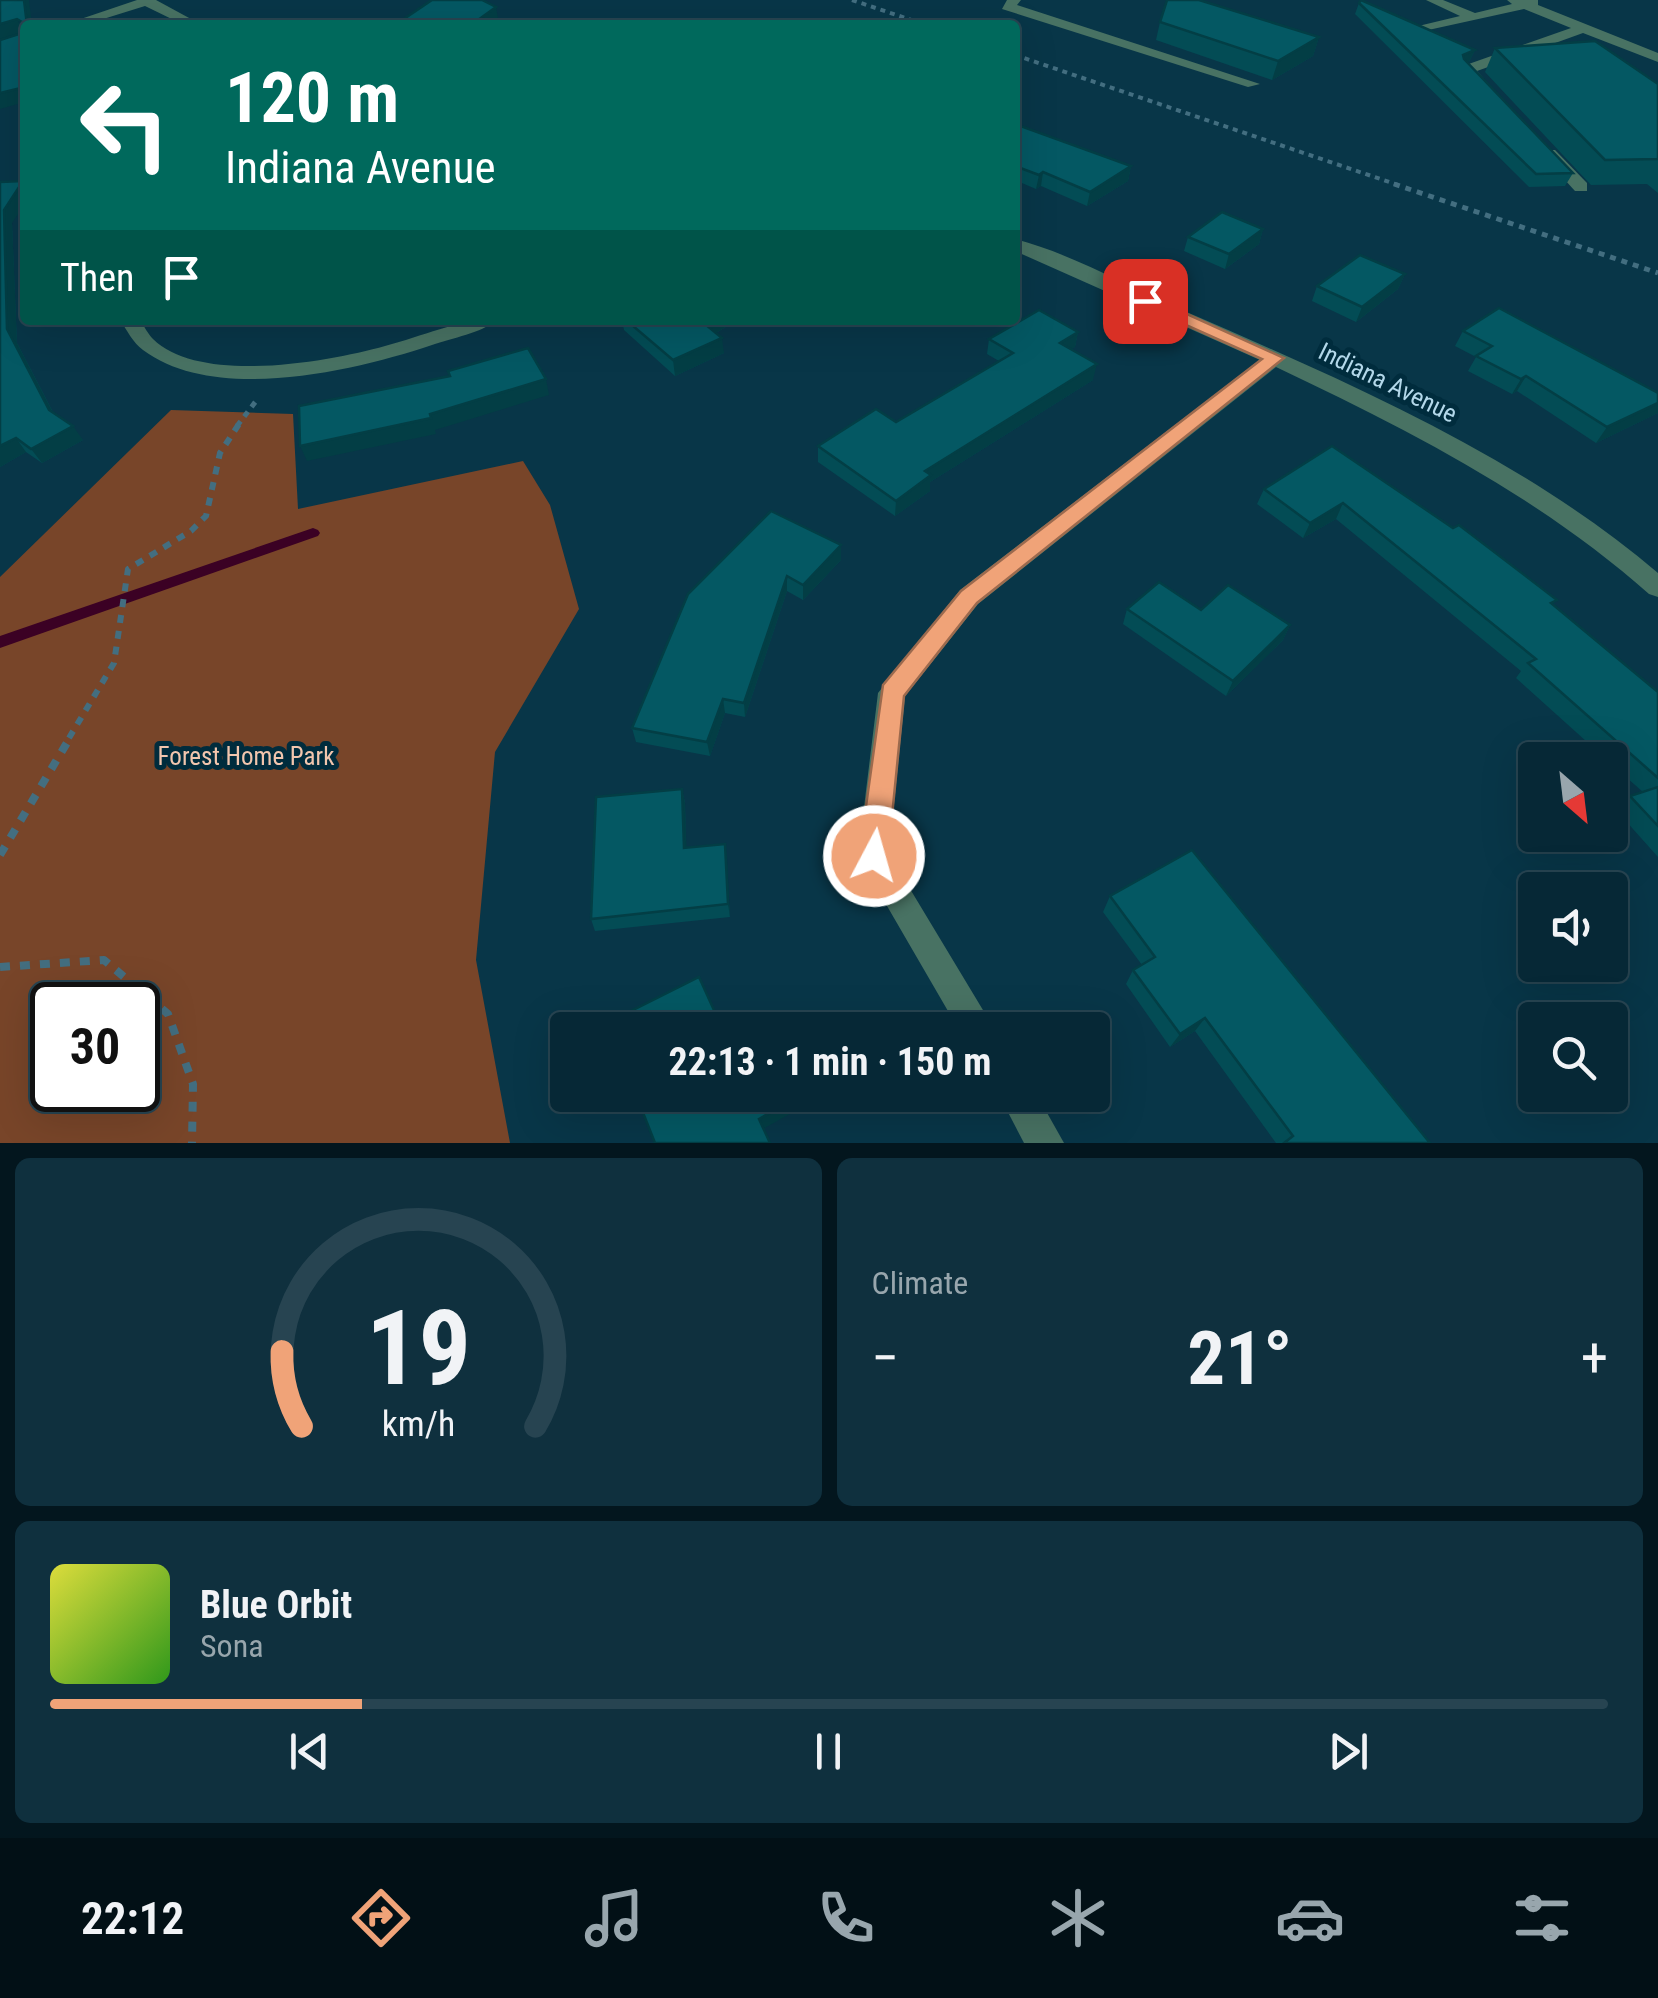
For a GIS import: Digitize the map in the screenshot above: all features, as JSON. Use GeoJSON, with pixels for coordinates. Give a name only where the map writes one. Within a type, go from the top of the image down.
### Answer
{"type":"FeatureCollection","features":[{"type":"Feature","properties":{"kind":"street"},"geometry":{"type":"LineString","coordinates":[[85,20],[146,0],[184,20]]}},
{"type":"Feature","properties":{"kind":"street"},"geometry":{"type":"LineString","coordinates":[[1014,0],[1007,6],[1253,84]]}},
{"type":"Feature","properties":{"kind":"street"},"geometry":{"type":"LineString","coordinates":[[1432,0],[1471,16]]}},
{"type":"Feature","properties":{"kind":"street"},"geometry":{"type":"LineString","coordinates":[[1415,31],[1519,2],[1542,0]]}},
{"type":"Feature","properties":{"kind":"street"},"geometry":{"type":"LineString","coordinates":[[1519,2],[1658,58]]}},
{"type":"Feature","properties":{"kind":"street"},"geometry":{"type":"LineString","coordinates":[[1493,95],[1468,69],[1584,28]]}},
{"type":"Feature","properties":{"kind":"street"},"geometry":{"type":"LineString","coordinates":[[1531,134],[1581,187]]}},
{"type":"Feature","properties":{"kind":"street","name":"Indiana Avenue"},"geometry":{"type":"LineString","coordinates":[[1020,246],[1275,358],[1472,455],[1554,504],[1658,587]]}},
{"type":"Feature","properties":{"kind":"street"},"geometry":{"type":"LineString","coordinates":[[132,325],[137,338],[168,361],[256,373],[382,354],[471,325]]}},
{"type":"Feature","properties":{"kind":"street"},"geometry":{"type":"LineString","coordinates":[[967,1012],[874,856],[892,692],[969,597],[1275,358]]}},
{"type":"Feature","properties":{"kind":"street"},"geometry":{"type":"LineString","coordinates":[[1027,1112],[1046,1143]]}},
{"type":"Feature","properties":{"kind":"path"},"geometry":{"type":"LineString","coordinates":[[852,0],[911,20]]}},
{"type":"Feature","properties":{"kind":"path"},"geometry":{"type":"LineString","coordinates":[[1020,57],[1658,273]]}},
{"type":"Feature","properties":{"kind":"path"},"geometry":{"type":"LineString","coordinates":[[0,855],[114,663],[128,569],[148,551],[181,538],[206,516],[216,487],[216,460],[257,398]]}},
{"type":"Feature","properties":{"kind":"path"},"geometry":{"type":"LineString","coordinates":[[0,966],[104,960],[168,1014],[193,1084],[192,1143]]}},
{"type":"Feature","properties":{"kind":"green space","name":"Forest Home Park"},"geometry":{"type":"Polygon","coordinates":[[[171,410],[293,414],[298,509],[523,461],[550,505],[579,609],[495,752],[476,960],[510,1143],[0,1143],[0,577],[171,410]]]}},
{"type":"Feature","properties":{"kind":"building"},"geometry":{"type":"Polygon","coordinates":[[[0,0],[24,0],[26,20],[0,24],[0,0]]]}},
{"type":"Feature","properties":{"kind":"building"},"geometry":{"type":"Polygon","coordinates":[[[432,0],[482,0],[496,7],[478,20],[402,20],[432,0]]]}},
{"type":"Feature","properties":{"kind":"building"},"geometry":{"type":"Polygon","coordinates":[[[1167,0],[1199,0],[1319,37],[1278,61],[1160,22],[1167,0]]]}},
{"type":"Feature","properties":{"kind":"building"},"geometry":{"type":"Polygon","coordinates":[[[1361,0],[1475,50],[1463,55],[1464,59],[1573,173],[1536,174],[1359,3],[1361,0]]]}},
{"type":"Feature","properties":{"kind":"building"},"geometry":{"type":"Polygon","coordinates":[[[20,30],[20,88],[0,93],[0,40],[19,34],[20,30]]]}},
{"type":"Feature","properties":{"kind":"building"},"geometry":{"type":"Polygon","coordinates":[[[1595,41],[1658,84],[1658,159],[1605,160],[1495,48],[1595,41]]]}},
{"type":"Feature","properties":{"kind":"building"},"geometry":{"type":"Polygon","coordinates":[[[1020,126],[1131,166],[1090,192],[1043,172],[1039,175],[1020,168],[1020,126]]]}},
{"type":"Feature","properties":{"kind":"building"},"geometry":{"type":"Polygon","coordinates":[[[20,181],[4,210],[7,329],[49,410],[73,426],[31,449],[16,438],[0,446],[0,182],[20,181]]]}},
{"type":"Feature","properties":{"kind":"building"},"geometry":{"type":"Polygon","coordinates":[[[1222,212],[1263,229],[1229,254],[1188,237],[1222,212]]]}},
{"type":"Feature","properties":{"kind":"building"},"geometry":{"type":"Polygon","coordinates":[[[1360,255],[1405,274],[1362,307],[1317,286],[1360,255]]]}},
{"type":"Feature","properties":{"kind":"building"},"geometry":{"type":"Polygon","coordinates":[[[1499,308],[1658,393],[1658,403],[1607,427],[1526,376],[1521,379],[1476,356],[1492,346],[1463,331],[1499,308]]]}},
{"type":"Feature","properties":{"kind":"building"},"geometry":{"type":"Polygon","coordinates":[[[1039,310],[1078,332],[1060,343],[1097,364],[925,471],[931,475],[896,501],[818,446],[876,409],[896,422],[1013,353],[989,339],[1020,325],[1020,321],[1039,310]]]}},
{"type":"Feature","properties":{"kind":"building"},"geometry":{"type":"Polygon","coordinates":[[[632,325],[706,325],[722,338],[673,360],[632,325]]]}},
{"type":"Feature","properties":{"kind":"building"},"geometry":{"type":"Polygon","coordinates":[[[528,348],[546,379],[430,414],[431,418],[300,446],[299,406],[450,376],[448,371],[528,348]]]}},
{"type":"Feature","properties":{"kind":"building"},"geometry":{"type":"Polygon","coordinates":[[[1332,446],[1453,528],[1459,525],[1557,600],[1551,603],[1658,692],[1658,778],[1628,751],[1628,742],[1617,742],[1528,663],[1536,659],[1343,503],[1310,523],[1264,489],[1332,446]]]}},
{"type":"Feature","properties":{"kind":"building"},"geometry":{"type":"Polygon","coordinates":[[[771,511],[841,545],[803,585],[787,576],[744,703],[723,699],[707,742],[632,728],[688,594],[771,511]]]}},
{"type":"Feature","properties":{"kind":"building"},"geometry":{"type":"Polygon","coordinates":[[[1159,582],[1201,610],[1228,585],[1290,625],[1233,681],[1127,609],[1159,582]]]}},
{"type":"Feature","properties":{"kind":"building"},"geometry":{"type":"Polygon","coordinates":[[[1658,787],[1658,826],[1630,796],[1658,787]]]}},
{"type":"Feature","properties":{"kind":"building"},"geometry":{"type":"Polygon","coordinates":[[[682,789],[684,848],[725,844],[728,904],[591,919],[596,797],[682,789]]]}},
{"type":"Feature","properties":{"kind":"building"},"geometry":{"type":"Polygon","coordinates":[[[1192,850],[1430,1143],[1284,1143],[1293,1136],[1205,1018],[1180,1034],[1133,970],[1155,957],[1110,896],[1192,850]]]}},
{"type":"Feature","properties":{"kind":"building"},"geometry":{"type":"Polygon","coordinates":[[[699,977],[715,1012],[629,1012],[699,977]]]}},
{"type":"Feature","properties":{"kind":"building"},"geometry":{"type":"Polygon","coordinates":[[[643,1112],[771,1112],[759,1119],[770,1143],[655,1143],[643,1112]]]}},
{"type":"Feature","properties":{"kind":"waterway"},"geometry":{"type":"LineString","coordinates":[[0,642],[313,533]]}},
{"type":"Feature","properties":{"kind":"route"},"geometry":{"type":"LineString","coordinates":[[874,856],[892,692],[969,597],[1275,358],[1145,301]]}}]}
